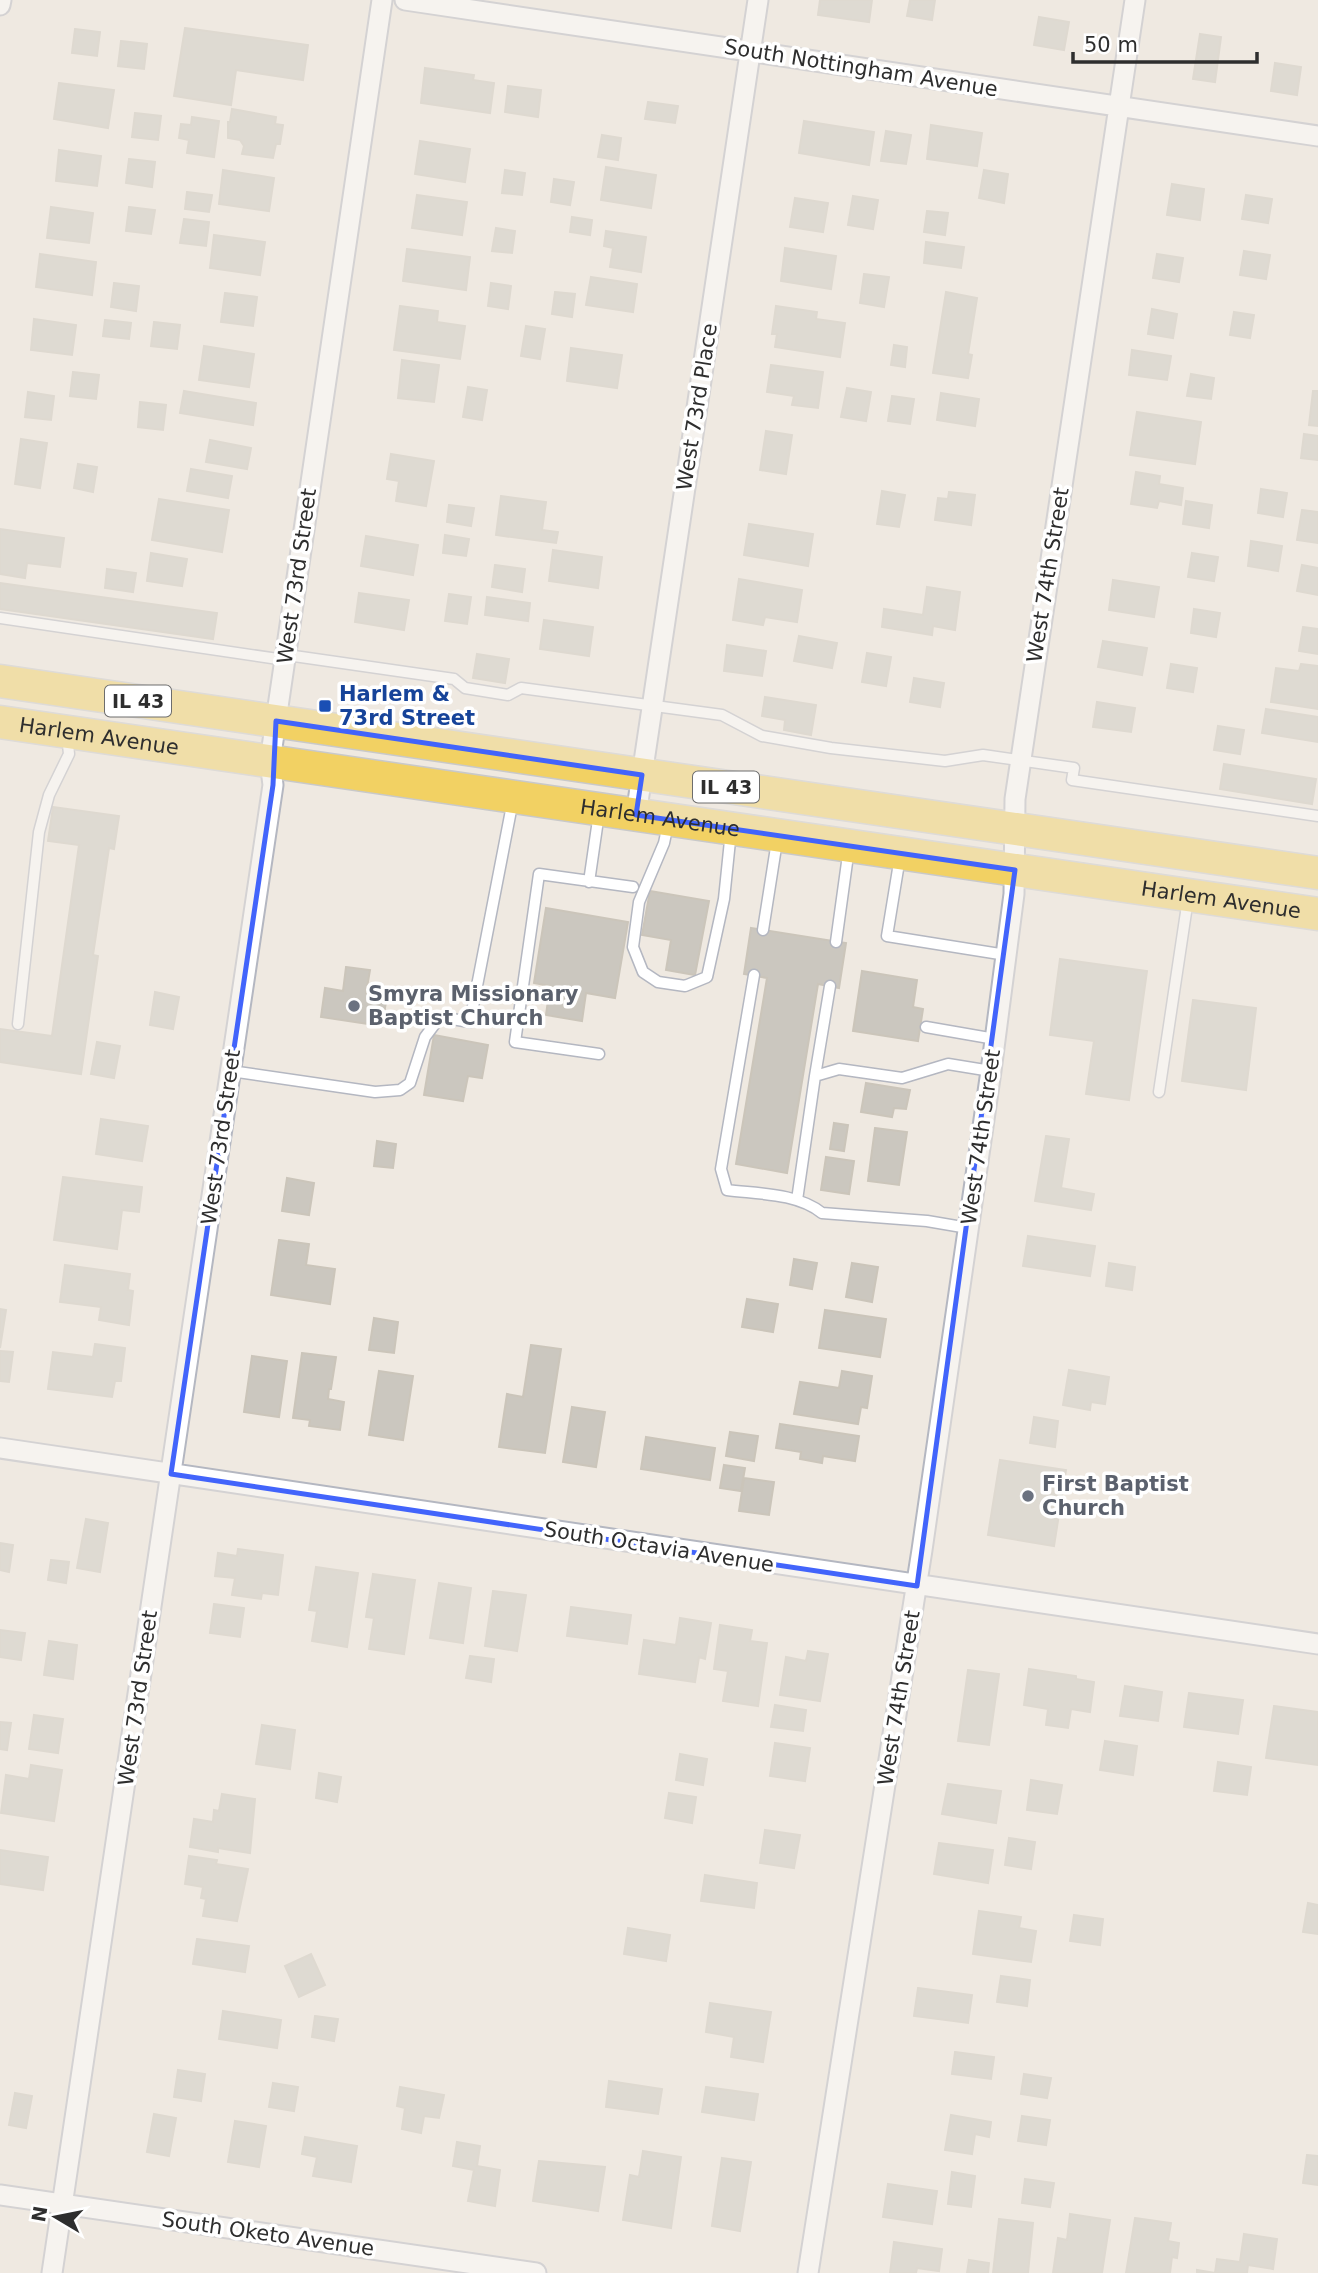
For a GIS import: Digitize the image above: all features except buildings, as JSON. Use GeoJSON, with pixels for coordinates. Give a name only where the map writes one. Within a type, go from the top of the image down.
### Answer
{"type":"FeatureCollection","features":[{"type":"Feature","properties":{"kind":"main road","name":"Harlem Avenue"},"geometry":{"type":"LineString","coordinates":[[0,681],[1318,873]]}},
{"type":"Feature","properties":{"kind":"main road","name":"Harlem Avenue"},"geometry":{"type":"LineString","coordinates":[[0,722],[1318,915]]}},
{"type":"Feature","properties":{"kind":"street","name":"West 73rd Street"},"geometry":{"type":"LineString","coordinates":[[52,2273],[273,785],[270,761],[382,0]]}},
{"type":"Feature","properties":{"kind":"street","name":"South Nottingham Avenue"},"geometry":{"type":"LineString","coordinates":[[405,0],[1318,136]]}},
{"type":"Feature","properties":{"kind":"street","name":"West 73rd Place"},"geometry":{"type":"LineString","coordinates":[[636,815],[758,0]]}},
{"type":"Feature","properties":{"kind":"street","name":"West 74th Street"},"geometry":{"type":"LineString","coordinates":[[808,2273],[917,1586],[1006,955],[1015,870],[1015,799],[1135,0]]}},
{"type":"Feature","properties":{"kind":"street","name":"South Octavia Avenue"},"geometry":{"type":"LineString","coordinates":[[0,1448],[1318,1644]]}},
{"type":"Feature","properties":{"kind":"street","name":"South Oketo Avenue"},"geometry":{"type":"LineString","coordinates":[[0,2194],[536,2273]]}},
{"type":"Feature","properties":{"kind":"lane"},"geometry":{"type":"LineString","coordinates":[[0,618],[285,660],[294,656],[454,679],[465,688],[508,695],[521,688],[722,715],[762,736],[831,748],[945,761],[983,755],[1021,760],[1074,768],[1072,780],[1318,816]]}},
{"type":"Feature","properties":{"kind":"lane"},"geometry":{"type":"LineString","coordinates":[[18,1024],[39,832],[49,795],[69,754],[66,731]]}},
{"type":"Feature","properties":{"kind":"lane"},"geometry":{"type":"LineString","coordinates":[[231,1071],[375,1093],[400,1090],[410,1083],[425,1037],[440,1017],[471,1022],[513,797]]}},
{"type":"Feature","properties":{"kind":"lane"},"geometry":{"type":"LineString","coordinates":[[589,881],[600,809]]}},
{"type":"Feature","properties":{"kind":"lane"},"geometry":{"type":"LineString","coordinates":[[668,820],[664,843],[639,902],[633,947],[643,972],[658,982],[685,986],[707,977],[724,899],[732,829]]}},
{"type":"Feature","properties":{"kind":"lane"},"geometry":{"type":"LineString","coordinates":[[763,930],[778,835]]}},
{"type":"Feature","properties":{"kind":"lane"},"geometry":{"type":"LineString","coordinates":[[836,942],[849,846]]}},
{"type":"Feature","properties":{"kind":"lane"},"geometry":{"type":"LineString","coordinates":[[901,853],[887,936],[1006,955]]}},
{"type":"Feature","properties":{"kind":"lane"},"geometry":{"type":"LineString","coordinates":[[599,1054],[515,1042],[539,874],[633,887]]}},
{"type":"Feature","properties":{"kind":"lane"},"geometry":{"type":"LineString","coordinates":[[1159,1092],[1189,895]]}},
{"type":"Feature","properties":{"kind":"lane"},"geometry":{"type":"LineString","coordinates":[[754,975],[721,1169],[727,1190],[797,1200],[812,1205],[822,1213],[927,1221],[968,1228]]}},
{"type":"Feature","properties":{"kind":"lane"},"geometry":{"type":"LineString","coordinates":[[797,1200],[830,986]]}},
{"type":"Feature","properties":{"kind":"lane"},"geometry":{"type":"LineString","coordinates":[[926,1027],[995,1039]]}},
{"type":"Feature","properties":{"kind":"lane"},"geometry":{"type":"LineString","coordinates":[[815,1076],[839,1069],[902,1078],[948,1064],[991,1071]]}},
{"type":"Feature","properties":{"kind":"highlighted area"},"geometry":{"type":"Polygon","coordinates":[[[276,721],[642,775],[636,815],[1015,870],[917,1586],[171,1474],[273,785],[276,721]]]}},
{"type":"Feature","properties":{"kind":"place","name":"Harlem & 73rd Street"},"geometry":{"type":"Point","coordinates":[325,706]}},
{"type":"Feature","properties":{"kind":"place","name":"Smyra Missionary Baptist Church"},"geometry":{"type":"Point","coordinates":[354,1006]}},
{"type":"Feature","properties":{"kind":"place","name":"First Baptist Church"},"geometry":{"type":"Point","coordinates":[1028,1496]}}]}
